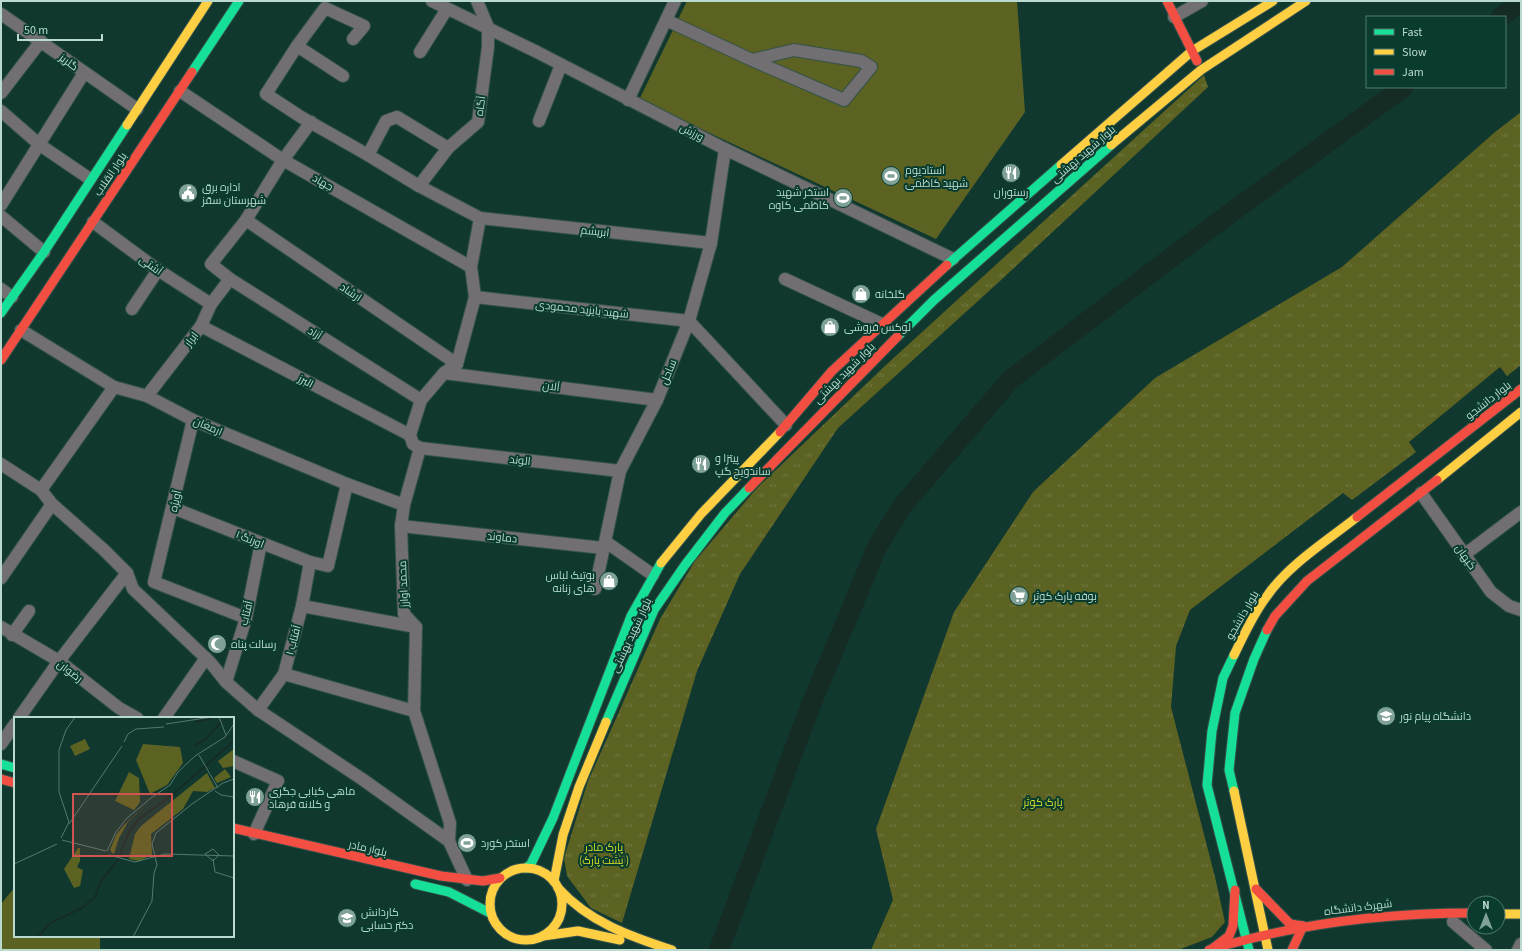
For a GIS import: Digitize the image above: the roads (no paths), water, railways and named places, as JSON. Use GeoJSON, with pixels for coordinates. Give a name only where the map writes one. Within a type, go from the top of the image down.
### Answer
{"type":"FeatureCollection","features":[{"type":"Feature","properties":{"kind":"main road","name":"بلوار انقلاب"},"geometry":{"type":"LineString","coordinates":[[1,360],[93,222],[122,165],[180,91],[239,1]]}},
{"type":"Feature","properties":{"kind":"main road"},"geometry":{"type":"LineString","coordinates":[[1167,1],[1201,70]]}},
{"type":"Feature","properties":{"kind":"main road","name":"بلوار شهید بهشتی"},"geometry":{"type":"LineString","coordinates":[[526,868],[532,864],[553,818],[631,616],[652,575],[701,514],[786,425],[832,371],[884,325],[953,259],[1192,51],[1273,1]]}},
{"type":"Feature","properties":{"kind":"main road","name":"بلوار شهید بهشتی"},"geometry":{"type":"LineString","coordinates":[[556,885],[562,841],[579,787],[654,610],[685,565],[725,513],[857,376],[934,300],[1086,166],[1201,70],[1306,1]]}},
{"type":"Feature","properties":{"kind":"main road","name":"بلوار انقلاب"},"geometry":{"type":"LineString","coordinates":[[1,313],[44,252],[90,179],[137,109],[203,3]]}},
{"type":"Feature","properties":{"kind":"main road"},"geometry":{"type":"LineString","coordinates":[[118,138],[113,158],[122,165]]}},
{"type":"Feature","properties":{"kind":"main road","name":"بلوار دانشجو"},"geometry":{"type":"LineString","coordinates":[[1267,943],[1256,889],[1219,769],[1212,731],[1223,678],[1246,630],[1267,595],[1295,566],[1521,389]]}},
{"type":"Feature","properties":{"kind":"main road","name":"بلوار دانشجو"},"geometry":{"type":"LineString","coordinates":[[1246,947],[1235,890],[1207,785],[1219,769],[1235,713],[1254,659],[1275,616],[1307,581],[1519,418]]}},
{"type":"Feature","properties":{"kind":"main road"},"geometry":{"type":"LineString","coordinates":[[1,764],[14,768]]}},
{"type":"Feature","properties":{"kind":"main road"},"geometry":{"type":"LineString","coordinates":[[1,779],[14,783]]}},
{"type":"Feature","properties":{"kind":"main road","name":"بلوار مادر"},"geometry":{"type":"LineString","coordinates":[[234,829],[253,840],[441,876],[483,881],[500,878]]}},
{"type":"Feature","properties":{"kind":"main road"},"geometry":{"type":"LineString","coordinates":[[651,950],[624,938],[579,909],[545,873],[526,868],[507,872],[500,878],[492,889],[489,900],[490,913],[494,923],[501,931],[511,937],[521,940],[532,940],[543,936],[578,931],[624,938],[672,950]]}},
{"type":"Feature","properties":{"kind":"main road"},"geometry":{"type":"LineString","coordinates":[[402,881],[448,892],[490,913]]}},
{"type":"Feature","properties":{"kind":"main road"},"geometry":{"type":"LineString","coordinates":[[543,936],[552,929],[558,920],[562,909],[562,898],[556,885]]}},
{"type":"Feature","properties":{"kind":"main road"},"geometry":{"type":"LineString","coordinates":[[1256,889],[1290,924],[1303,926],[1292,950]]}},
{"type":"Feature","properties":{"kind":"main road"},"geometry":{"type":"LineString","coordinates":[[1211,949],[1229,936],[1232,926],[1235,890]]}},
{"type":"Feature","properties":{"kind":"main road","name":"شهرک دانشگاه"},"geometry":{"type":"LineString","coordinates":[[1211,949],[1246,947],[1267,943],[1303,926],[1356,918],[1400,914],[1466,913]]}},
{"type":"Feature","properties":{"kind":"main road"},"geometry":{"type":"LineString","coordinates":[[1506,914],[1521,914]]}},
{"type":"Feature","properties":{"kind":"main road"},"geometry":{"type":"LineString","coordinates":[[1267,943],[1327,931],[1365,927],[1466,922]]}},
{"type":"Feature","properties":{"kind":"main road"},"geometry":{"type":"LineString","coordinates":[[1506,922],[1521,922]]}},
{"type":"Feature","properties":{"kind":"street","name":"ورزش"},"geometry":{"type":"LineString","coordinates":[[432,1],[488,27],[725,149],[953,259]]}},
{"type":"Feature","properties":{"kind":"street"},"geometry":{"type":"LineString","coordinates":[[477,1],[488,27]]}},
{"type":"Feature","properties":{"kind":"street"},"geometry":{"type":"LineString","coordinates":[[628,100],[675,1]]}},
{"type":"Feature","properties":{"kind":"street"},"geometry":{"type":"LineString","coordinates":[[1174,17],[1202,1]]}},
{"type":"Feature","properties":{"kind":"street"},"geometry":{"type":"LineString","coordinates":[[353,39],[364,26],[325,8],[297,46],[266,94],[419,186],[480,218],[471,267],[475,297],[457,364],[444,373],[421,400],[410,435],[413,444],[420,448]]}},
{"type":"Feature","properties":{"kind":"street"},"geometry":{"type":"LineString","coordinates":[[420,52],[447,9]]}},
{"type":"Feature","properties":{"kind":"street","name":"گلریز"},"geometry":{"type":"LineString","coordinates":[[1,14],[137,109]]}},
{"type":"Feature","properties":{"kind":"street"},"geometry":{"type":"LineString","coordinates":[[666,20],[752,60],[844,100],[871,67],[861,62],[794,50],[752,60]]}},
{"type":"Feature","properties":{"kind":"street","name":"آگاه"},"geometry":{"type":"LineString","coordinates":[[419,186],[448,148],[478,122],[488,47],[488,27]]}},
{"type":"Feature","properties":{"kind":"street"},"geometry":{"type":"LineString","coordinates":[[1,93],[41,41]]}},
{"type":"Feature","properties":{"kind":"street"},"geometry":{"type":"LineString","coordinates":[[297,46],[343,76]]}},
{"type":"Feature","properties":{"kind":"street"},"geometry":{"type":"LineString","coordinates":[[539,121],[561,65]]}},
{"type":"Feature","properties":{"kind":"street"},"geometry":{"type":"LineString","coordinates":[[1,205],[84,73]]}},
{"type":"Feature","properties":{"kind":"street","name":"جهاد"},"geometry":{"type":"LineString","coordinates":[[180,91],[283,160],[471,267]]}},
{"type":"Feature","properties":{"kind":"street"},"geometry":{"type":"LineString","coordinates":[[1,111],[40,145],[90,179]]}},
{"type":"Feature","properties":{"kind":"street"},"geometry":{"type":"LineString","coordinates":[[368,155],[386,121],[397,117],[448,148]]}},
{"type":"Feature","properties":{"kind":"street"},"geometry":{"type":"LineString","coordinates":[[246,220],[283,160],[311,122]]}},
{"type":"Feature","properties":{"kind":"street","name":"ساحل"},"geometry":{"type":"LineString","coordinates":[[595,589],[620,471],[657,400],[689,321],[711,243],[725,149]]}},
{"type":"Feature","properties":{"kind":"street"},"geometry":{"type":"LineString","coordinates":[[1,216],[44,252]]}},
{"type":"Feature","properties":{"kind":"street","name":"ابریشم"},"geometry":{"type":"LineString","coordinates":[[480,218],[711,243]]}},
{"type":"Feature","properties":{"kind":"street","name":"آزاد"},"geometry":{"type":"LineString","coordinates":[[246,220],[211,264],[230,279],[421,400]]}},
{"type":"Feature","properties":{"kind":"street","name":"ارشاد"},"geometry":{"type":"LineString","coordinates":[[246,220],[457,364]]}},
{"type":"Feature","properties":{"kind":"street","name":"آشتی"},"geometry":{"type":"LineString","coordinates":[[93,222],[158,270],[211,304]]}},
{"type":"Feature","properties":{"kind":"street"},"geometry":{"type":"LineString","coordinates":[[132,309],[158,270]]}},
{"type":"Feature","properties":{"kind":"street","name":"ابرار"},"geometry":{"type":"LineString","coordinates":[[147,396],[201,326],[211,304],[230,279]]}},
{"type":"Feature","properties":{"kind":"street"},"geometry":{"type":"LineString","coordinates":[[785,279],[884,325]]}},
{"type":"Feature","properties":{"kind":"street"},"geometry":{"type":"LineString","coordinates":[[1,289],[12,297]]}},
{"type":"Feature","properties":{"kind":"street","name":"شهید بایزید محمودی"},"geometry":{"type":"LineString","coordinates":[[475,297],[689,321]]}},
{"type":"Feature","properties":{"kind":"street"},"geometry":{"type":"LineString","coordinates":[[689,321],[786,425]]}},
{"type":"Feature","properties":{"kind":"street","name":"البرز"},"geometry":{"type":"LineString","coordinates":[[201,326],[410,435]]}},
{"type":"Feature","properties":{"kind":"street","name":"ارمغان"},"geometry":{"type":"LineString","coordinates":[[21,330],[114,387],[147,396],[194,420],[347,484],[404,505]]}},
{"type":"Feature","properties":{"kind":"street","name":"آلان"},"geometry":{"type":"LineString","coordinates":[[444,373],[657,400]]}},
{"type":"Feature","properties":{"kind":"street"},"geometry":{"type":"LineString","coordinates":[[41,490],[114,387]]}},
{"type":"Feature","properties":{"kind":"street","name":"آویژه"},"geometry":{"type":"LineString","coordinates":[[194,420],[154,582],[246,618]]}},
{"type":"Feature","properties":{"kind":"street","name":"الوند"},"geometry":{"type":"LineString","coordinates":[[420,448],[620,471]]}},
{"type":"Feature","properties":{"kind":"street","name":"محمد اوارز"},"geometry":{"type":"LineString","coordinates":[[416,627],[404,614],[401,526],[404,505],[420,448]]}},
{"type":"Feature","properties":{"kind":"street"},"geometry":{"type":"LineString","coordinates":[[1,464],[41,490],[52,504],[127,573],[133,590],[206,658],[226,682],[258,710],[362,779],[449,841]]}},
{"type":"Feature","properties":{"kind":"street","name":"اورنگ ۱"},"geometry":{"type":"LineString","coordinates":[[173,508],[310,562],[328,566],[347,484]]}},
{"type":"Feature","properties":{"kind":"street","name":"کیهان"},"geometry":{"type":"LineString","coordinates":[[1421,493],[1491,592],[1509,606],[1521,610]]}},
{"type":"Feature","properties":{"kind":"street"},"geometry":{"type":"LineString","coordinates":[[1,578],[52,504]]}},
{"type":"Feature","properties":{"kind":"street"},"geometry":{"type":"LineString","coordinates":[[1464,555],[1521,512]]}},
{"type":"Feature","properties":{"kind":"street","name":"دماوند"},"geometry":{"type":"LineString","coordinates":[[401,526],[605,545]]}},
{"type":"Feature","properties":{"kind":"street","name":"آفتاب"},"geometry":{"type":"LineString","coordinates":[[226,682],[246,618],[261,543]]}},
{"type":"Feature","properties":{"kind":"street"},"geometry":{"type":"LineString","coordinates":[[605,545],[652,575]]}},
{"type":"Feature","properties":{"kind":"street","name":"آفتاب ۱"},"geometry":{"type":"LineString","coordinates":[[258,710],[270,696],[284,674],[302,606],[310,562]]}},
{"type":"Feature","properties":{"kind":"street"},"geometry":{"type":"LineString","coordinates":[[20,717],[59,661],[127,573]]}},
{"type":"Feature","properties":{"kind":"street"},"geometry":{"type":"LineString","coordinates":[[302,606],[416,627],[414,711],[450,823],[449,841],[467,880]]}},
{"type":"Feature","properties":{"kind":"street"},"geometry":{"type":"LineString","coordinates":[[12,635],[29,611]]}},
{"type":"Feature","properties":{"kind":"street","name":"رضوان"},"geometry":{"type":"LineString","coordinates":[[1,628],[59,661],[119,708],[135,717]]}},
{"type":"Feature","properties":{"kind":"street"},"geometry":{"type":"LineString","coordinates":[[165,717],[206,658]]}},
{"type":"Feature","properties":{"kind":"street"},"geometry":{"type":"LineString","coordinates":[[284,674],[414,711]]}},
{"type":"Feature","properties":{"kind":"street"},"geometry":{"type":"LineString","coordinates":[[1,744],[14,725]]}},
{"type":"Feature","properties":{"kind":"street"},"geometry":{"type":"LineString","coordinates":[[234,761],[278,781],[253,840]]}},
{"type":"Feature","properties":{"kind":"street"},"geometry":{"type":"LineString","coordinates":[[1453,922],[1486,950]]}},
{"type":"Feature","properties":{"kind":"street"},"geometry":{"type":"LineString","coordinates":[[1518,950],[1521,944]]}},
{"type":"Feature","properties":{"kind":"waterway"},"geometry":{"type":"LineString","coordinates":[[1502,16],[1521,1]]}},
{"type":"Feature","properties":{"kind":"waterway"},"geometry":{"type":"LineString","coordinates":[[719,950],[810,707],[878,545],[903,505],[1011,379],[1225,217],[1403,88]]}},
{"type":"Feature","properties":{"kind":"place","name":"رستوران"},"geometry":{"type":"Point","coordinates":[1011,173]}},
{"type":"Feature","properties":{"kind":"place","name":"استادیوم شهید کاظمی"},"geometry":{"type":"Point","coordinates":[891,176]}},
{"type":"Feature","properties":{"kind":"place","name":"اداره برق شهرستان سقز"},"geometry":{"type":"Point","coordinates":[188,193]}},
{"type":"Feature","properties":{"kind":"place","name":"استخر شهید کاظمی کاوه"},"geometry":{"type":"Point","coordinates":[843,198]}},
{"type":"Feature","properties":{"kind":"place","name":"گلخانه"},"geometry":{"type":"Point","coordinates":[861,294]}},
{"type":"Feature","properties":{"kind":"place","name":"لوکس فروشی"},"geometry":{"type":"Point","coordinates":[830,327]}},
{"type":"Feature","properties":{"kind":"place","name":"پیتزا و ساندویچ گپ"},"geometry":{"type":"Point","coordinates":[701,464]}},
{"type":"Feature","properties":{"kind":"place","name":"بوتیک لباس های زنانه"},"geometry":{"type":"Point","coordinates":[609,581]}},
{"type":"Feature","properties":{"kind":"place","name":"بوفه پارک کوثر"},"geometry":{"type":"Point","coordinates":[1019,596]}},
{"type":"Feature","properties":{"kind":"place","name":"رسالت پناه"},"geometry":{"type":"Point","coordinates":[217,644]}},
{"type":"Feature","properties":{"kind":"place","name":"دانشگاه پیام نور"},"geometry":{"type":"Point","coordinates":[1386,716]}},
{"type":"Feature","properties":{"kind":"place","name":"ماهی کبابی جگری و کلانه فرهاد"},"geometry":{"type":"Point","coordinates":[255,797]}},
{"type":"Feature","properties":{"kind":"place","name":"استخر کورد"},"geometry":{"type":"Point","coordinates":[467,843]}},
{"type":"Feature","properties":{"kind":"place","name":"کاردانش دکتر حسابی"},"geometry":{"type":"Point","coordinates":[347,918]}},
{"type":"Feature","properties":{"kind":"park label","name":"پارک کوثر"},"geometry":{"type":"Point","coordinates":[1043,802]}},
{"type":"Feature","properties":{"kind":"park label","name":"پارک مادر (پشت پارک )"},"geometry":{"type":"Point","coordinates":[604,853]}}]}
